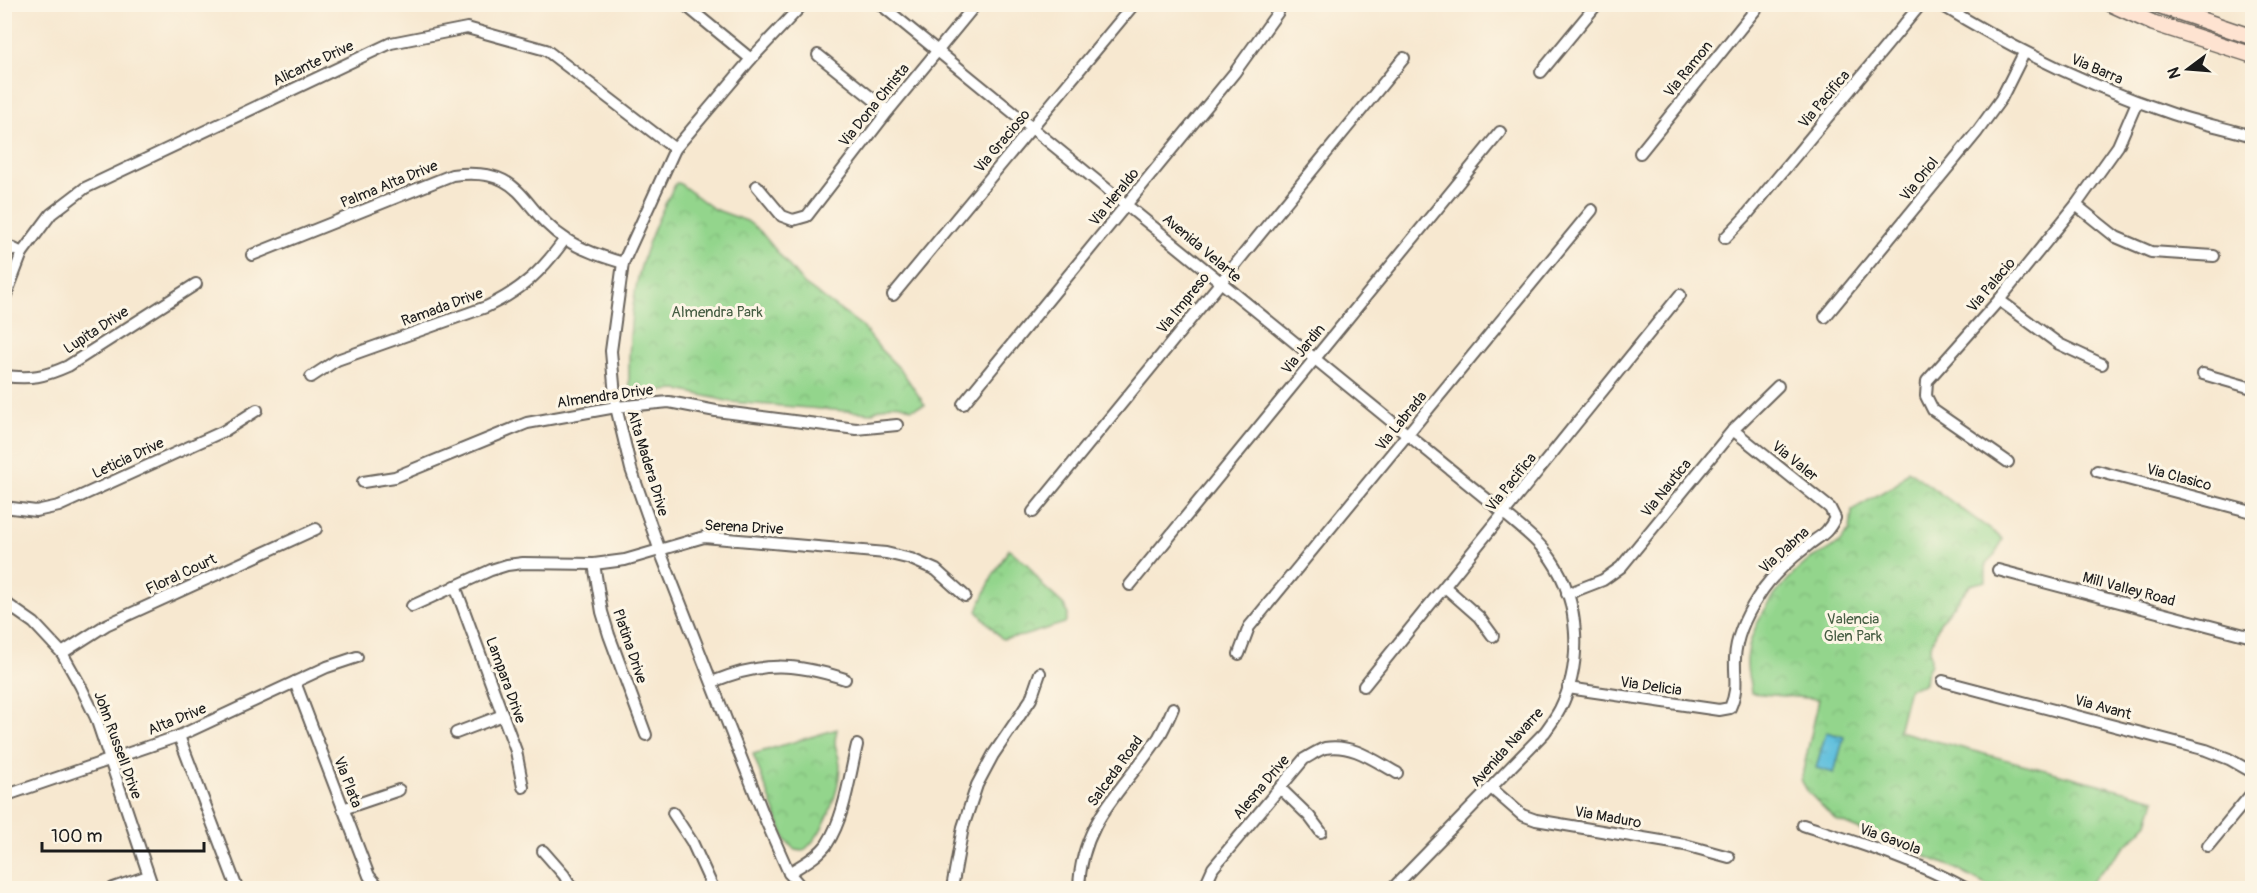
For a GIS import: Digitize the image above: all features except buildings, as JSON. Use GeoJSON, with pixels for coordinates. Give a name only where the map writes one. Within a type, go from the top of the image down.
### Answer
{"type":"FeatureCollection","features":[{"type":"Feature","properties":{"kind":"main road"},"geometry":{"type":"LineString","coordinates":[[2111,4],[2152,23],[2252,52]]}},
{"type":"Feature","properties":{"kind":"main road"},"geometry":{"type":"LineString","coordinates":[[2155,4],[2173,12],[2253,37]]}},
{"type":"Feature","properties":{"kind":"street"},"geometry":{"type":"LineString","coordinates":[[684,4],[751,59]]}},
{"type":"Feature","properties":{"kind":"street","name":"Alta Madera Drive"},"geometry":{"type":"LineString","coordinates":[[802,888],[789,873],[766,821],[660,551],[631,469],[616,408],[611,351],[623,263],[675,149],[751,59],[803,4]]}},
{"type":"Feature","properties":{"kind":"street","name":"Avenida Velarte"},"geometry":{"type":"LineString","coordinates":[[880,4],[1538,542],[1558,571],[1567,594]]}},
{"type":"Feature","properties":{"kind":"street","name":"Via Dona Christa"},"geometry":{"type":"LineString","coordinates":[[757,186],[782,216],[794,220],[807,216],[888,111],[976,4]]}},
{"type":"Feature","properties":{"kind":"street","name":"Via Gracioso"},"geometry":{"type":"LineString","coordinates":[[893,295],[1134,4]]}},
{"type":"Feature","properties":{"kind":"street","name":"Via Heraldo"},"geometry":{"type":"LineString","coordinates":[[963,404],[1235,72],[1278,12],[1281,4]]}},
{"type":"Feature","properties":{"kind":"street"},"geometry":{"type":"LineString","coordinates":[[1541,72],[1597,4]]}},
{"type":"Feature","properties":{"kind":"street","name":"Via Ramon"},"geometry":{"type":"LineString","coordinates":[[1640,153],[1760,4]]}},
{"type":"Feature","properties":{"kind":"street","name":"Via Pacifica"},"geometry":{"type":"LineString","coordinates":[[1725,238],[1745,217],[1921,4]]}},
{"type":"Feature","properties":{"kind":"street","name":"Via Barra"},"geometry":{"type":"LineString","coordinates":[[1940,4],[2024,52],[2137,102],[2175,115],[2253,135]]}},
{"type":"Feature","properties":{"kind":"street","name":"Alicante Drive"},"geometry":{"type":"LineString","coordinates":[[4,300],[22,253],[51,214],[85,188],[390,43],[467,28],[546,50],[675,149]]}},
{"type":"Feature","properties":{"kind":"street","name":"Via Oriol"},"geometry":{"type":"LineString","coordinates":[[1825,317],[1977,132],[2001,99],[2024,52]]}},
{"type":"Feature","properties":{"kind":"street"},"geometry":{"type":"LineString","coordinates":[[818,55],[888,111]]}},
{"type":"Feature","properties":{"kind":"street","name":"Via Impreso"},"geometry":{"type":"LineString","coordinates":[[1033,512],[1404,58]]}},
{"type":"Feature","properties":{"kind":"street","name":"Via Palacio"},"geometry":{"type":"LineString","coordinates":[[2008,462],[1933,410],[1926,396],[1927,381],[1999,300],[2076,205],[2118,146],[2137,102]]}},
{"type":"Feature","properties":{"kind":"street","name":"Via Jardin"},"geometry":{"type":"LineString","coordinates":[[1130,585],[1500,132]]}},
{"type":"Feature","properties":{"kind":"street","name":"Palma Alta Drive"},"geometry":{"type":"LineString","coordinates":[[252,255],[452,175],[472,172],[494,176],[513,186],[547,223],[566,239],[590,252],[623,263]]}},
{"type":"Feature","properties":{"kind":"street"},"geometry":{"type":"LineString","coordinates":[[2076,205],[2116,237],[2151,252],[2214,256]]}},
{"type":"Feature","properties":{"kind":"street","name":"Via Labrada"},"geometry":{"type":"LineString","coordinates":[[1239,654],[1250,627],[1592,210]]}},
{"type":"Feature","properties":{"kind":"street","name":"Ramada Drive"},"geometry":{"type":"LineString","coordinates":[[311,377],[337,360],[486,307],[507,297],[526,285],[551,259],[566,239]]}},
{"type":"Feature","properties":{"kind":"street"},"geometry":{"type":"LineString","coordinates":[[4,244],[22,253]]}},
{"type":"Feature","properties":{"kind":"street","name":"Lupita Drive"},"geometry":{"type":"LineString","coordinates":[[4,376],[26,379],[47,376],[68,366],[196,284]]}},
{"type":"Feature","properties":{"kind":"street","name":"Via Pacifica"},"geometry":{"type":"LineString","coordinates":[[1364,686],[1680,295]]}},
{"type":"Feature","properties":{"kind":"street"},"geometry":{"type":"LineString","coordinates":[[1999,300],[2059,344],[2102,364]]}},
{"type":"Feature","properties":{"kind":"street"},"geometry":{"type":"LineString","coordinates":[[2203,374],[2253,388]]}},
{"type":"Feature","properties":{"kind":"street","name":"Via Nautica"},"geometry":{"type":"LineString","coordinates":[[1567,594],[1603,580],[1620,567],[1733,430],[1778,386]]}},
{"type":"Feature","properties":{"kind":"street","name":"Almendra Drive"},"geometry":{"type":"LineString","coordinates":[[363,482],[395,477],[527,423],[616,408],[669,402],[716,411],[856,429],[897,425]]}},
{"type":"Feature","properties":{"kind":"street","name":"Leticia Drive"},"geometry":{"type":"LineString","coordinates":[[4,507],[36,511],[59,506],[224,431],[257,410]]}},
{"type":"Feature","properties":{"kind":"street","name":"Via Valer"},"geometry":{"type":"LineString","coordinates":[[1733,430],[1830,508],[1835,518]]}},
{"type":"Feature","properties":{"kind":"street","name":"Via Clasico"},"geometry":{"type":"LineString","coordinates":[[2097,471],[2253,512]]}},
{"type":"Feature","properties":{"kind":"street","name":"Via Dabna"},"geometry":{"type":"LineString","coordinates":[[1730,708],[1736,694],[1735,656],[1744,624],[1758,596],[1777,573],[1808,544],[1828,531],[1835,518]]}},
{"type":"Feature","properties":{"kind":"street","name":"Floral Court"},"geometry":{"type":"LineString","coordinates":[[62,653],[106,625],[316,529]]}},
{"type":"Feature","properties":{"kind":"street","name":"Serena Drive"},"geometry":{"type":"LineString","coordinates":[[412,606],[507,565],[523,563],[594,564],[625,560],[704,537],[886,553],[911,559],[936,570],[965,596]]}},
{"type":"Feature","properties":{"kind":"street","name":"Platina Drive"},"geometry":{"type":"LineString","coordinates":[[594,564],[606,624],[645,735]]}},
{"type":"Feature","properties":{"kind":"street","name":"Mill Valley Road"},"geometry":{"type":"LineString","coordinates":[[1998,570],[2253,637]]}},
{"type":"Feature","properties":{"kind":"street","name":"Lampara Drive"},"geometry":{"type":"LineString","coordinates":[[455,586],[516,751],[523,787]]}},
{"type":"Feature","properties":{"kind":"street"},"geometry":{"type":"LineString","coordinates":[[1445,587],[1479,617],[1493,636]]}},
{"type":"Feature","properties":{"kind":"street","name":"Avenida Navarre"},"geometry":{"type":"LineString","coordinates":[[1394,888],[1545,732],[1560,710],[1568,688],[1575,656],[1574,621],[1567,594]]}},
{"type":"Feature","properties":{"kind":"street","name":"John Russell Drive"},"geometry":{"type":"LineString","coordinates":[[5,604],[34,623],[62,653],[96,718],[153,888]]}},
{"type":"Feature","properties":{"kind":"street","name":"Alta Drive"},"geometry":{"type":"LineString","coordinates":[[4,796],[179,736],[295,682],[357,657]]}},
{"type":"Feature","properties":{"kind":"street"},"geometry":{"type":"LineString","coordinates":[[712,682],[775,665],[816,670],[845,680]]}},
{"type":"Feature","properties":{"kind":"street"},"geometry":{"type":"LineString","coordinates":[[952,888],[963,826],[977,785],[993,755],[1031,699],[1040,674]]}},
{"type":"Feature","properties":{"kind":"street","name":"Via Avant"},"geometry":{"type":"LineString","coordinates":[[1943,681],[2206,750],[2253,772]]}},
{"type":"Feature","properties":{"kind":"street","name":"Via Plata"},"geometry":{"type":"LineString","coordinates":[[295,682],[369,876],[380,888]]}},
{"type":"Feature","properties":{"kind":"street","name":"Via Delicia"},"geometry":{"type":"LineString","coordinates":[[1568,688],[1719,710],[1730,708]]}},
{"type":"Feature","properties":{"kind":"street","name":"Salceda Road"},"geometry":{"type":"LineString","coordinates":[[1079,888],[1086,847],[1101,813],[1159,736],[1173,708]]}},
{"type":"Feature","properties":{"kind":"street"},"geometry":{"type":"LineString","coordinates":[[456,733],[503,715]]}},
{"type":"Feature","properties":{"kind":"street"},"geometry":{"type":"LineString","coordinates":[[179,736],[237,888]]}},
{"type":"Feature","properties":{"kind":"street"},"geometry":{"type":"LineString","coordinates":[[789,873],[814,857],[826,845],[842,810],[857,746]]}},
{"type":"Feature","properties":{"kind":"street","name":"Alesna Drive"},"geometry":{"type":"LineString","coordinates":[[1204,888],[1213,868],[1304,759],[1323,748],[1340,747],[1360,752],[1396,773]]}},
{"type":"Feature","properties":{"kind":"street"},"geometry":{"type":"LineString","coordinates":[[1280,788],[1309,816],[1321,832]]}},
{"type":"Feature","properties":{"kind":"street","name":"Via Maduro"},"geometry":{"type":"LineString","coordinates":[[1491,788],[1522,815],[1536,820],[1684,845],[1729,857]]}},
{"type":"Feature","properties":{"kind":"street"},"geometry":{"type":"LineString","coordinates":[[343,809],[399,790]]}},
{"type":"Feature","properties":{"kind":"street"},"geometry":{"type":"LineString","coordinates":[[2208,846],[2253,793]]}},
{"type":"Feature","properties":{"kind":"street"},"geometry":{"type":"LineString","coordinates":[[673,813],[692,842],[713,888]]}},
{"type":"Feature","properties":{"kind":"street","name":"Via Gavola"},"geometry":{"type":"LineString","coordinates":[[1803,825],[1868,846],[1933,871],[1965,888]]}},
{"type":"Feature","properties":{"kind":"street"},"geometry":{"type":"LineString","coordinates":[[543,851],[572,888]]}},
{"type":"Feature","properties":{"kind":"street"},"geometry":{"type":"LineString","coordinates":[[113,888],[148,876]]}},
{"type":"Feature","properties":{"kind":"green space","name":"Almendra Park"},"geometry":{"type":"Polygon","coordinates":[[[676,183],[714,209],[747,221],[760,231],[804,284],[862,326],[902,371],[925,405],[911,409],[896,404],[871,413],[731,402],[679,390],[635,392],[629,387],[630,331],[637,282],[652,234],[676,183]]]}},
{"type":"Feature","properties":{"kind":"green space","name":"Valencia Glen Park"},"geometry":{"type":"Polygon","coordinates":[[[1908,470],[2003,539],[1996,553],[1986,563],[1986,581],[1970,585],[1940,622],[1930,648],[1931,664],[1926,674],[1925,684],[1909,688],[1898,731],[2155,799],[2148,823],[2085,888],[1991,888],[1952,867],[1836,820],[1808,792],[1801,780],[1819,699],[1751,693],[1747,664],[1749,645],[1768,604],[1798,570],[1813,558],[1835,546],[1850,531],[1852,510],[1898,483],[1908,470]]]}},
{"type":"Feature","properties":{"kind":"green space"},"geometry":{"type":"Polygon","coordinates":[[[1009,549],[1027,564],[1043,586],[1064,605],[1068,615],[1065,623],[1023,636],[1002,639],[977,611],[993,575],[1009,549]]]}},
{"type":"Feature","properties":{"kind":"green space"},"geometry":{"type":"Polygon","coordinates":[[[837,729],[835,743],[840,766],[834,800],[824,824],[811,844],[803,851],[795,850],[786,841],[753,754],[837,729]]]}},
{"type":"Feature","properties":{"kind":"water"},"geometry":{"type":"Polygon","coordinates":[[[1826,732],[1844,737],[1834,773],[1816,768],[1826,732]]]}}]}
